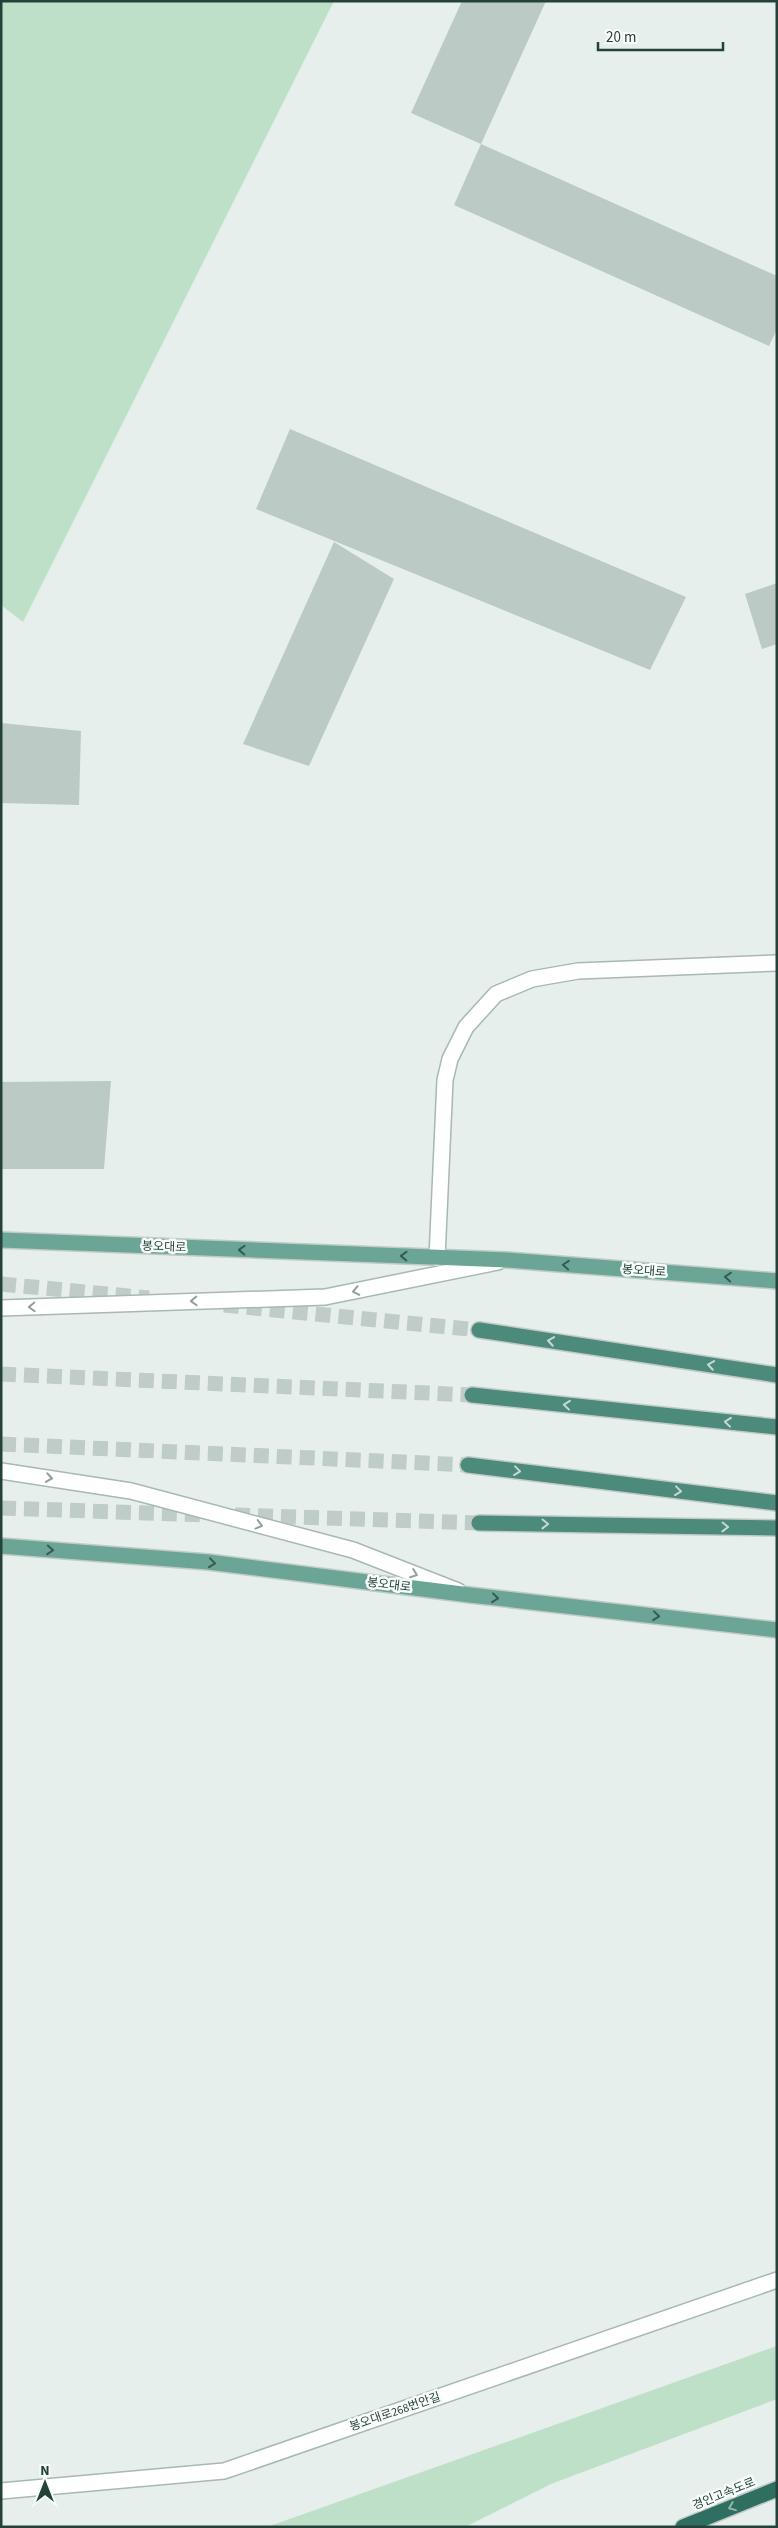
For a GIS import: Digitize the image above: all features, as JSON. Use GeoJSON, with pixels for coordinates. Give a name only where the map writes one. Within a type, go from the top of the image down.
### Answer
{"type":"FeatureCollection","features":[{"type":"Feature","properties":{"kind":"highway"},"geometry":{"type":"LineString","coordinates":[[479,1330],[777,1375]]}},
{"type":"Feature","properties":{"kind":"highway"},"geometry":{"type":"LineString","coordinates":[[472,1395],[777,1427]]}},
{"type":"Feature","properties":{"kind":"highway"},"geometry":{"type":"LineString","coordinates":[[468,1465],[777,1503]]}},
{"type":"Feature","properties":{"kind":"highway"},"geometry":{"type":"LineString","coordinates":[[479,1523],[777,1528]]}},
{"type":"Feature","properties":{"kind":"highway","name":"경인고속도로"},"geometry":{"type":"LineString","coordinates":[[683,2527],[777,2489]]}},
{"type":"Feature","properties":{"kind":"main road","name":"봉오대로"},"geometry":{"type":"LineString","coordinates":[[1,1240],[507,1260],[777,1281]]}},
{"type":"Feature","properties":{"kind":"main road","name":"봉오대로"},"geometry":{"type":"LineString","coordinates":[[1,1546],[208,1562],[470,1595],[777,1630]]}},
{"type":"Feature","properties":{"kind":"street"},"geometry":{"type":"LineString","coordinates":[[437,1258],[444,1080],[450,1058],[466,1027],[496,994],[532,979],[578,971],[777,963]]}},
{"type":"Feature","properties":{"kind":"street"},"geometry":{"type":"LineString","coordinates":[[1,1308],[325,1297],[507,1260]]}},
{"type":"Feature","properties":{"kind":"street"},"geometry":{"type":"LineString","coordinates":[[1,1471],[131,1491],[352,1550],[470,1595]]}},
{"type":"Feature","properties":{"kind":"street","name":"봉오대로268번안길"},"geometry":{"type":"LineString","coordinates":[[1,2491],[224,2471],[777,2280]]}},
{"type":"Feature","properties":{"kind":"green space"},"geometry":{"type":"Polygon","coordinates":[[[1,1],[334,1],[23,622],[1,605],[1,1]]]}},
{"type":"Feature","properties":{"kind":"green space"},"geometry":{"type":"Polygon","coordinates":[[[777,2346],[777,2399],[551,2484],[465,2527],[267,2527],[777,2346]]]}},
{"type":"Feature","properties":{"kind":"building"},"geometry":{"type":"Polygon","coordinates":[[[462,1],[546,1],[481,144],[411,113],[462,1]]]}},
{"type":"Feature","properties":{"kind":"building"},"geometry":{"type":"Polygon","coordinates":[[[481,144],[777,276],[777,329],[769,346],[454,205],[481,144]]]}},
{"type":"Feature","properties":{"kind":"building"},"geometry":{"type":"Polygon","coordinates":[[[290,429],[686,597],[650,670],[256,509],[290,429]]]}},
{"type":"Feature","properties":{"kind":"building"},"geometry":{"type":"Polygon","coordinates":[[[334,542],[394,579],[309,766],[243,744],[334,542]]]}},
{"type":"Feature","properties":{"kind":"building"},"geometry":{"type":"Polygon","coordinates":[[[777,583],[777,644],[762,649],[745,594],[777,583]]]}},
{"type":"Feature","properties":{"kind":"building"},"geometry":{"type":"Polygon","coordinates":[[[1,723],[81,731],[79,805],[1,803],[1,723]]]}},
{"type":"Feature","properties":{"kind":"building"},"geometry":{"type":"Polygon","coordinates":[[[111,1081],[104,1169],[1,1169],[1,1082],[111,1081]]]}},
{"type":"Feature","properties":{"kind":"tunnel"},"geometry":{"type":"LineString","coordinates":[[1,1284],[149,1298]]}},
{"type":"Feature","properties":{"kind":"tunnel"},"geometry":{"type":"LineString","coordinates":[[224,1305],[479,1330]]}},
{"type":"Feature","properties":{"kind":"tunnel"},"geometry":{"type":"LineString","coordinates":[[1,1374],[472,1395]]}},
{"type":"Feature","properties":{"kind":"tunnel"},"geometry":{"type":"LineString","coordinates":[[1,1444],[468,1465]]}},
{"type":"Feature","properties":{"kind":"tunnel"},"geometry":{"type":"LineString","coordinates":[[1,1508],[207,1515]]}},
{"type":"Feature","properties":{"kind":"tunnel"},"geometry":{"type":"LineString","coordinates":[[235,1515],[479,1523]]}}]}
